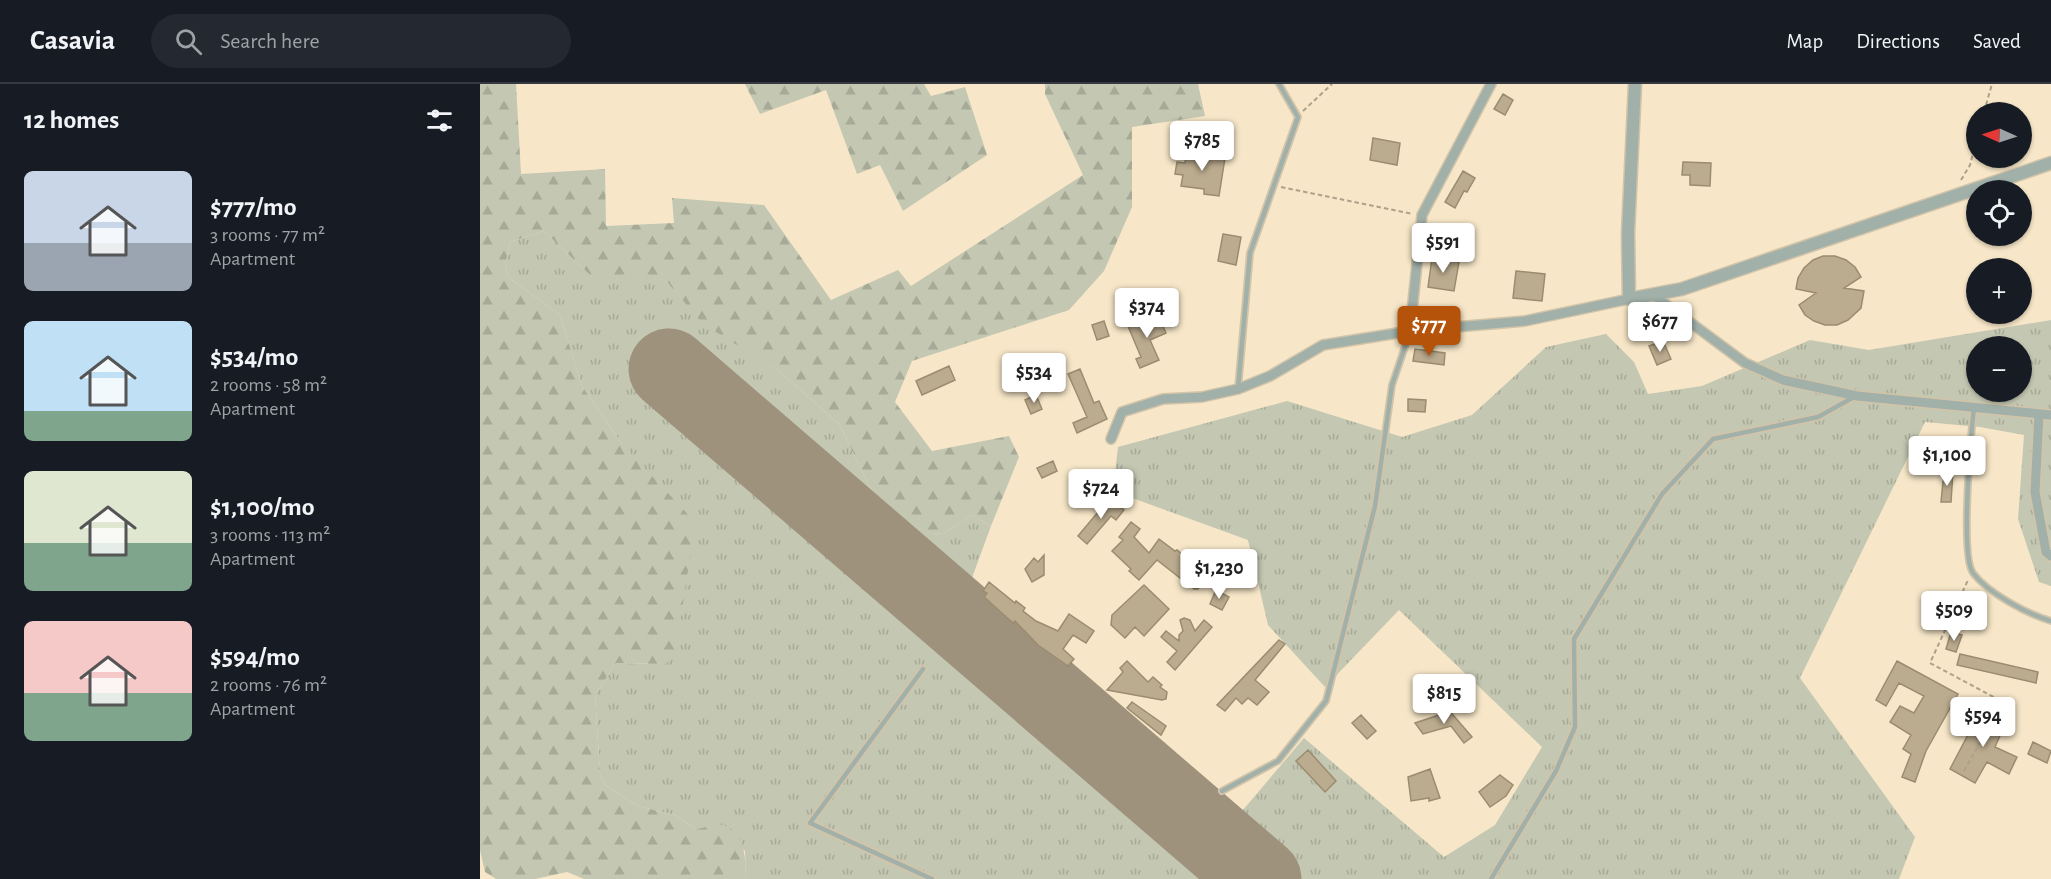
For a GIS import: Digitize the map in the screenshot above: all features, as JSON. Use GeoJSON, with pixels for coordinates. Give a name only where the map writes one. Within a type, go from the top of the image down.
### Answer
{"type":"FeatureCollection","features":[{"type":"Feature","properties":{"kind":"street"},"geometry":{"type":"LineString","coordinates":[[1410,331],[1422,215],[1491,84]]}},
{"type":"Feature","properties":{"kind":"street"},"geometry":{"type":"LineString","coordinates":[[1629,299],[1628,233],[1635,84]]}},
{"type":"Feature","properties":{"kind":"street"},"geometry":{"type":"LineString","coordinates":[[1111,438],[1122,412],[1163,399],[1202,397],[1238,389],[1270,376],[1323,345],[1410,331],[1525,321],[1682,289],[2051,163]]}},
{"type":"Feature","properties":{"kind":"street"},"geometry":{"type":"LineString","coordinates":[[1652,294],[1745,363],[1783,380],[1857,396],[2051,415]]}},
{"type":"Feature","properties":{"kind":"street"},"geometry":{"type":"LineString","coordinates":[[2039,414],[2035,492],[2046,552],[2051,556]]}},
{"type":"Feature","properties":{"kind":"lane"},"geometry":{"type":"LineString","coordinates":[[1238,389],[1250,253],[1298,117],[1279,84]]}},
{"type":"Feature","properties":{"kind":"lane"},"geometry":{"type":"LineString","coordinates":[[1222,791],[1278,760],[1326,701],[1375,506],[1392,385],[1410,331]]}},
{"type":"Feature","properties":{"kind":"lane"},"geometry":{"type":"LineString","coordinates":[[1491,879],[1556,771],[1575,727],[1575,639],[1662,494],[1713,439],[1818,417],[1857,396]]}},
{"type":"Feature","properties":{"kind":"lane"},"geometry":{"type":"LineString","coordinates":[[1974,407],[1966,547],[1972,572],[1991,590],[2037,617],[2051,621]]}},
{"type":"Feature","properties":{"kind":"lane"},"geometry":{"type":"LineString","coordinates":[[923,669],[810,823],[932,879]]}},
{"type":"Feature","properties":{"kind":"path"},"geometry":{"type":"LineString","coordinates":[[1298,117],[1332,84]]}},
{"type":"Feature","properties":{"kind":"path"},"geometry":{"type":"LineString","coordinates":[[1987,102],[1992,84]]}},
{"type":"Feature","properties":{"kind":"path"},"geometry":{"type":"LineString","coordinates":[[1950,199],[1968,168]]}},
{"type":"Feature","properties":{"kind":"path"},"geometry":{"type":"LineString","coordinates":[[1275,186],[1422,215]]}},
{"type":"Feature","properties":{"kind":"path"},"geometry":{"type":"LineString","coordinates":[[1964,771],[2002,702],[1930,663],[1972,572]]}},
{"type":"Feature","properties":{"kind":"green space"},"geometry":{"type":"Polygon","coordinates":[[[480,84],[516,84],[521,174],[605,169],[606,226],[674,223],[672,198],[764,205],[831,300],[898,270],[911,286],[1083,175],[1045,94],[1045,84],[1198,84],[1205,116],[1132,127],[1132,207],[1104,271],[1069,310],[912,361],[895,402],[932,451],[1009,436],[1019,457],[991,526],[973,515],[943,534],[930,533],[897,519],[878,503],[839,424],[779,371],[703,324],[668,283],[656,277],[592,277],[544,231],[510,242],[505,266],[509,278],[560,315],[582,386],[622,444],[695,522],[675,658],[664,664],[616,663],[595,695],[600,774],[605,785],[638,806],[675,815],[696,829],[719,825],[734,831],[742,845],[746,879],[584,879],[567,872],[535,879],[496,879],[485,872],[480,850],[480,84]]]}},
{"type":"Feature","properties":{"kind":"green space"},"geometry":{"type":"Polygon","coordinates":[[[745,84],[924,84],[931,96],[965,87],[987,155],[903,211],[880,165],[857,174],[826,90],[760,114],[745,84]]]}},
{"type":"Feature","properties":{"kind":"green space"},"geometry":{"type":"Polygon","coordinates":[[[544,231],[592,277],[655,276],[668,283],[704,324],[779,371],[839,424],[878,503],[897,519],[931,533],[943,534],[973,515],[991,526],[969,586],[1237,817],[1304,738],[1444,857],[1495,825],[1542,747],[1399,610],[1325,687],[1268,625],[1248,540],[1113,491],[1118,447],[1287,401],[1402,437],[1472,415],[1546,347],[1606,334],[1634,362],[1648,394],[1702,386],[1810,340],[1869,350],[2051,320],[2051,586],[2039,582],[2018,519],[2024,435],[1980,427],[1925,422],[1800,678],[1915,837],[1899,879],[746,879],[745,851],[720,825],[696,829],[675,815],[638,806],[605,785],[600,774],[595,695],[616,663],[664,664],[622,444],[582,386],[560,315],[509,278],[505,266],[510,242],[544,231]]]}},
{"type":"Feature","properties":{"kind":"building"},"geometry":{"type":"Polygon","coordinates":[[[1503,94],[1513,100],[1505,115],[1494,109],[1503,94]]]}},
{"type":"Feature","properties":{"kind":"building"},"geometry":{"type":"Polygon","coordinates":[[[1373,138],[1400,143],[1397,165],[1370,160],[1373,138]]]}},
{"type":"Feature","properties":{"kind":"building"},"geometry":{"type":"Polygon","coordinates":[[[1187,147],[1202,150],[1201,155],[1225,158],[1219,196],[1204,194],[1204,189],[1181,186],[1183,175],[1175,174],[1177,162],[1185,163],[1187,147]]]}},
{"type":"Feature","properties":{"kind":"building"},"geometry":{"type":"Polygon","coordinates":[[[1683,162],[1711,163],[1710,186],[1690,185],[1690,175],[1682,175],[1683,162]]]}},
{"type":"Feature","properties":{"kind":"building"},"geometry":{"type":"Polygon","coordinates":[[[1463,171],[1475,178],[1467,192],[1464,191],[1455,208],[1445,202],[1463,171]]]}},
{"type":"Feature","properties":{"kind":"building"},"geometry":{"type":"Polygon","coordinates":[[[1223,234],[1241,237],[1236,265],[1218,261],[1223,234]]]}},
{"type":"Feature","properties":{"kind":"building"},"geometry":{"type":"Polygon","coordinates":[[[1823,256],[1835,256],[1855,267],[1861,277],[1844,288],[1864,291],[1861,308],[1848,320],[1837,325],[1825,325],[1814,321],[1805,315],[1799,305],[1816,293],[1796,289],[1798,278],[1813,260],[1823,256]]]}},
{"type":"Feature","properties":{"kind":"building"},"geometry":{"type":"Polygon","coordinates":[[[1432,258],[1459,262],[1454,291],[1428,287],[1432,258]]]}},
{"type":"Feature","properties":{"kind":"building"},"geometry":{"type":"Polygon","coordinates":[[[1516,271],[1545,274],[1542,301],[1513,298],[1516,271]]]}},
{"type":"Feature","properties":{"kind":"building"},"geometry":{"type":"Polygon","coordinates":[[[1158,315],[1166,333],[1150,340],[1159,360],[1140,368],[1136,359],[1141,357],[1128,326],[1158,315]]]}},
{"type":"Feature","properties":{"kind":"building"},"geometry":{"type":"Polygon","coordinates":[[[1104,321],[1109,336],[1097,340],[1092,325],[1104,321]]]}},
{"type":"Feature","properties":{"kind":"building"},"geometry":{"type":"Polygon","coordinates":[[[1663,341],[1671,359],[1657,365],[1649,346],[1663,341]]]}},
{"type":"Feature","properties":{"kind":"building"},"geometry":{"type":"Polygon","coordinates":[[[1415,349],[1445,353],[1444,365],[1413,361],[1415,349]]]}},
{"type":"Feature","properties":{"kind":"building"},"geometry":{"type":"Polygon","coordinates":[[[949,366],[955,380],[922,395],[916,381],[949,366]]]}},
{"type":"Feature","properties":{"kind":"building"},"geometry":{"type":"Polygon","coordinates":[[[1080,369],[1094,403],[1099,401],[1107,419],[1077,433],[1073,423],[1087,417],[1068,374],[1080,369]]]}},
{"type":"Feature","properties":{"kind":"building"},"geometry":{"type":"Polygon","coordinates":[[[1036,395],[1042,409],[1031,414],[1025,400],[1036,395]]]}},
{"type":"Feature","properties":{"kind":"building"},"geometry":{"type":"Polygon","coordinates":[[[1408,399],[1426,400],[1425,412],[1408,411],[1408,399]]]}},
{"type":"Feature","properties":{"kind":"building"},"geometry":{"type":"Polygon","coordinates":[[[1053,461],[1057,471],[1042,478],[1037,468],[1053,461]]]}},
{"type":"Feature","properties":{"kind":"building"},"geometry":{"type":"Polygon","coordinates":[[[1944,472],[1953,472],[1951,502],[1941,502],[1944,472]]]}},
{"type":"Feature","properties":{"kind":"building"},"geometry":{"type":"Polygon","coordinates":[[[1109,499],[1124,510],[1116,520],[1111,516],[1087,544],[1078,536],[1109,499]]]}},
{"type":"Feature","properties":{"kind":"building"},"geometry":{"type":"Polygon","coordinates":[[[1131,522],[1140,529],[1134,537],[1149,553],[1159,539],[1175,551],[1177,550],[1208,576],[1198,589],[1194,589],[1157,560],[1139,580],[1129,571],[1131,569],[1112,551],[1123,540],[1119,537],[1131,522]]]}},
{"type":"Feature","properties":{"kind":"building"},"geometry":{"type":"Polygon","coordinates":[[[1044,555],[1044,575],[1032,582],[1025,569],[1034,558],[1038,562],[1044,555]]]}},
{"type":"Feature","properties":{"kind":"building"},"geometry":{"type":"Polygon","coordinates":[[[989,582],[1015,603],[1016,601],[1025,608],[1023,611],[1036,621],[1058,631],[1069,614],[1094,631],[1086,643],[1073,635],[1063,649],[1074,659],[1068,666],[1038,645],[1015,621],[1013,623],[984,597],[987,593],[983,591],[989,582]]]}},
{"type":"Feature","properties":{"kind":"building"},"geometry":{"type":"Polygon","coordinates":[[[1144,585],[1169,609],[1144,636],[1135,627],[1125,638],[1111,625],[1112,615],[1144,585]]]}},
{"type":"Feature","properties":{"kind":"building"},"geometry":{"type":"Polygon","coordinates":[[[1216,590],[1229,597],[1222,610],[1210,604],[1216,590]]]}},
{"type":"Feature","properties":{"kind":"building"},"geometry":{"type":"Polygon","coordinates":[[[1184,618],[1190,620],[1195,631],[1204,620],[1212,627],[1175,670],[1167,662],[1177,651],[1161,637],[1166,631],[1179,641],[1179,635],[1183,631],[1180,620],[1184,618]]]}},
{"type":"Feature","properties":{"kind":"building"},"geometry":{"type":"Polygon","coordinates":[[[1951,632],[1962,635],[1956,652],[1946,649],[1951,632]]]}},
{"type":"Feature","properties":{"kind":"building"},"geometry":{"type":"Polygon","coordinates":[[[1279,640],[1285,644],[1255,680],[1269,692],[1257,705],[1248,698],[1242,704],[1236,698],[1225,711],[1217,705],[1279,640]]]}},
{"type":"Feature","properties":{"kind":"building"},"geometry":{"type":"Polygon","coordinates":[[[1960,654],[2038,672],[2036,683],[1957,665],[1960,654]]]}},
{"type":"Feature","properties":{"kind":"building"},"geometry":{"type":"Polygon","coordinates":[[[1127,661],[1148,682],[1153,677],[1162,685],[1160,687],[1167,692],[1166,699],[1107,690],[1123,672],[1120,668],[1127,661]]]}},
{"type":"Feature","properties":{"kind":"building"},"geometry":{"type":"Polygon","coordinates":[[[1897,661],[1958,694],[1926,751],[1915,782],[1902,777],[1911,754],[1903,749],[1911,735],[1890,722],[1900,706],[1914,713],[1924,696],[1899,683],[1886,706],[1876,700],[1897,661]]]}},
{"type":"Feature","properties":{"kind":"building"},"geometry":{"type":"Polygon","coordinates":[[[1132,702],[1166,726],[1161,735],[1127,708],[1132,702]]]}},
{"type":"Feature","properties":{"kind":"building"},"geometry":{"type":"Polygon","coordinates":[[[1447,708],[1472,737],[1464,743],[1451,726],[1423,734],[1415,723],[1439,715],[1447,708]]]}},
{"type":"Feature","properties":{"kind":"building"},"geometry":{"type":"Polygon","coordinates":[[[1982,708],[2006,722],[1995,747],[2017,757],[2009,774],[1987,762],[1975,783],[1950,769],[1982,708]]]}},
{"type":"Feature","properties":{"kind":"building"},"geometry":{"type":"Polygon","coordinates":[[[1361,715],[1376,731],[1367,739],[1352,723],[1361,715]]]}},
{"type":"Feature","properties":{"kind":"building"},"geometry":{"type":"Polygon","coordinates":[[[2033,742],[2051,751],[2047,763],[2028,754],[2033,742]]]}},
{"type":"Feature","properties":{"kind":"building"},"geometry":{"type":"Polygon","coordinates":[[[1308,750],[1336,781],[1325,792],[1296,761],[1308,750]]]}},
{"type":"Feature","properties":{"kind":"building"},"geometry":{"type":"Polygon","coordinates":[[[1430,769],[1440,798],[1429,801],[1429,798],[1411,801],[1408,777],[1430,769]]]}},
{"type":"Feature","properties":{"kind":"building"},"geometry":{"type":"Polygon","coordinates":[[[1500,775],[1513,785],[1506,796],[1490,807],[1479,792],[1500,775]]]}},
{"type":"Feature","properties":{"kind":"runway"},"geometry":{"type":"LineString","coordinates":[[669,369],[1261,879]]}}]}
